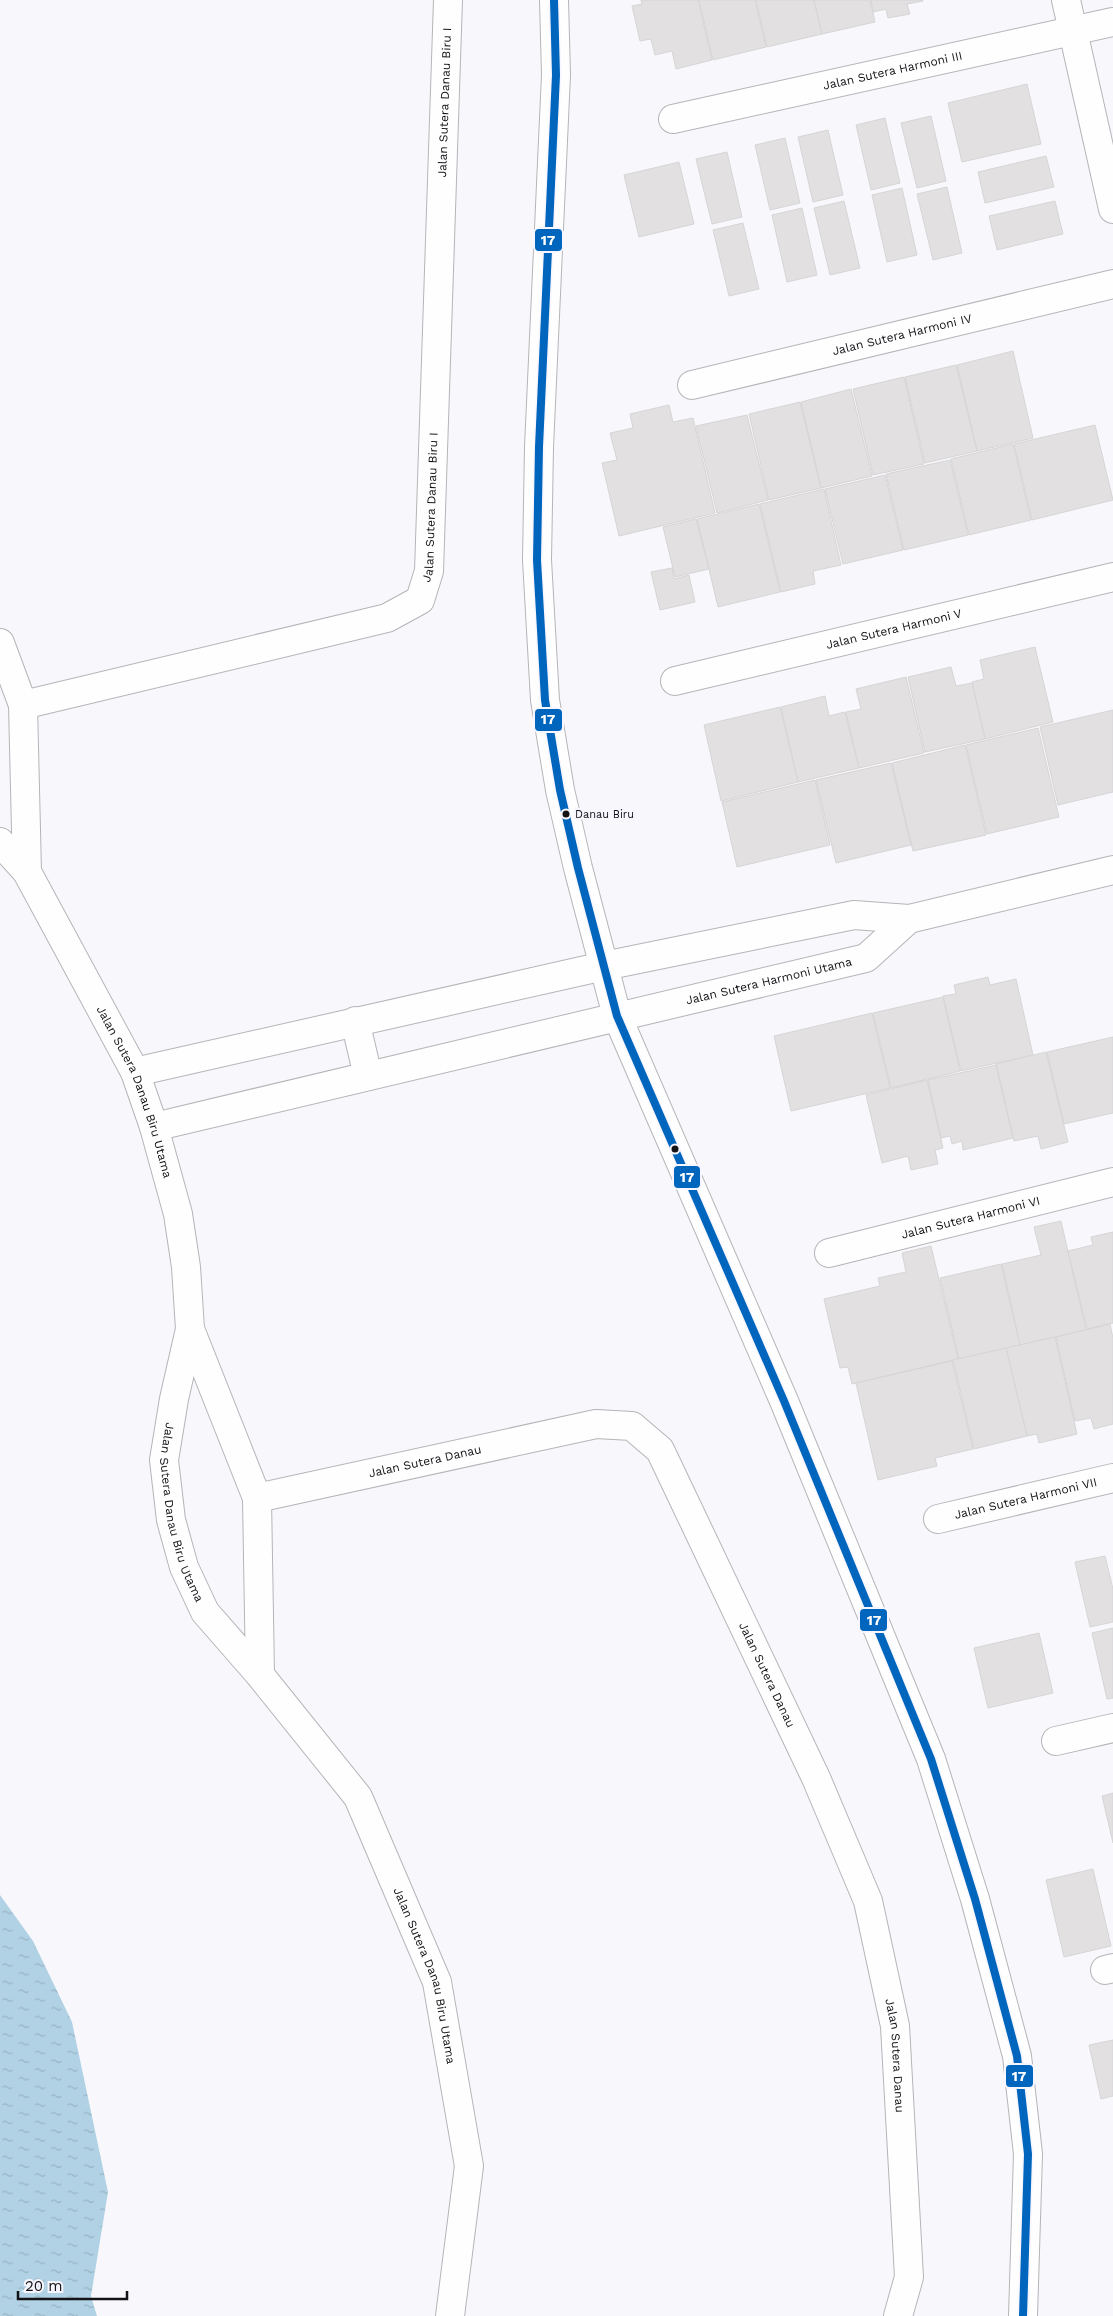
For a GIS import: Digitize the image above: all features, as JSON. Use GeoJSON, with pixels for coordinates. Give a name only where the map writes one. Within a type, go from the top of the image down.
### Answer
{"type":"FeatureCollection","features":[{"type":"Feature","properties":{"kind":"street","name":"Jalan Sutera Danau Biru I"},"geometry":{"type":"LineString","coordinates":[[23,705],[388,618],[420,600],[429,571],[448,0]]}},
{"type":"Feature","properties":{"kind":"street"},"geometry":{"type":"LineString","coordinates":[[554,0],[556,75],[539,447],[539,610],[545,700],[560,790],[578,868],[617,1016],[784,1401],[927,1750],[975,1899],[1018,2066],[1028,2154],[1023,2316]]}},
{"type":"Feature","properties":{"kind":"street"},"geometry":{"type":"LineString","coordinates":[[1066,0],[1113,209]]}},
{"type":"Feature","properties":{"kind":"street","name":"Jalan Sutera Harmoni III"},"geometry":{"type":"LineString","coordinates":[[673,119],[1113,22]]}},
{"type":"Feature","properties":{"kind":"street","name":"Jalan Sutera Harmoni IV"},"geometry":{"type":"LineString","coordinates":[[692,385],[1113,284]]}},
{"type":"Feature","properties":{"kind":"street","name":"Jalan Sutera Harmoni V"},"geometry":{"type":"LineString","coordinates":[[675,681],[1113,577]]}},
{"type":"Feature","properties":{"kind":"street","name":"Jalan Sutera Danau Biru Utama"},"geometry":{"type":"LineString","coordinates":[[0,643],[23,705],[27,872]]}},
{"type":"Feature","properties":{"kind":"street","name":"Jalan Sutera Danau Biru Utama"},"geometry":{"type":"LineString","coordinates":[[0,842],[27,872],[135,1072],[154,1127],[178,1214],[186,1268],[190,1330],[174,1399],[164,1460],[171,1520],[184,1567],[205,1612],[260,1675],[358,1797],[437,1982],[469,2166],[450,2316]]}},
{"type":"Feature","properties":{"kind":"street","name":"Jalan Sutera Harmoni Utama"},"geometry":{"type":"LineString","coordinates":[[135,1072],[604,966],[854,915],[909,919],[1113,870]]}},
{"type":"Feature","properties":{"kind":"street","name":"Jalan Sutera Harmoni Utama"},"geometry":{"type":"LineString","coordinates":[[154,1127],[866,958],[909,919]]}},
{"type":"Feature","properties":{"kind":"street"},"geometry":{"type":"LineString","coordinates":[[356,1021],[368,1076]]}},
{"type":"Feature","properties":{"kind":"street","name":"Jalan Sutera Harmoni VI"},"geometry":{"type":"LineString","coordinates":[[829,1253],[1113,1182]]}},
{"type":"Feature","properties":{"kind":"street","name":"Jalan Sutera Danau Biru Utama"},"geometry":{"type":"LineString","coordinates":[[190,1330],[257,1498],[260,1675]]}},
{"type":"Feature","properties":{"kind":"street","name":"Jalan Sutera Danau"},"geometry":{"type":"LineString","coordinates":[[257,1498],[596,1424],[632,1426],[660,1450],[816,1778],[868,1901],[894,2026],[909,2278],[898,2316]]}},
{"type":"Feature","properties":{"kind":"street","name":"Jalan Sutera Harmoni VII"},"geometry":{"type":"LineString","coordinates":[[938,1519],[1113,1478]]}},
{"type":"Feature","properties":{"kind":"street"},"geometry":{"type":"LineString","coordinates":[[1056,1741],[1113,1728]]}},
{"type":"Feature","properties":{"kind":"water"},"geometry":{"type":"Polygon","coordinates":[[[0,1895],[33,1941],[72,2022],[108,2192],[91,2296],[97,2316],[0,2316],[0,1895]]]}},
{"type":"Feature","properties":{"kind":"building"},"geometry":{"type":"Polygon","coordinates":[[[641,0],[698,0],[712,60],[676,69],[672,51],[655,55],[651,39],[640,41],[632,6],[642,4],[641,0]]]}},
{"type":"Feature","properties":{"kind":"building"},"geometry":{"type":"Polygon","coordinates":[[[699,0],[755,0],[766,47],[713,60],[699,0]]]}},
{"type":"Feature","properties":{"kind":"building"},"geometry":{"type":"Polygon","coordinates":[[[756,0],[814,0],[822,34],[767,47],[756,0]]]}},
{"type":"Feature","properties":{"kind":"building"},"geometry":{"type":"Polygon","coordinates":[[[814,0],[870,0],[875,22],[822,34],[814,0]]]}},
{"type":"Feature","properties":{"kind":"building"},"geometry":{"type":"Polygon","coordinates":[[[871,0],[923,1],[907,4],[910,14],[888,18],[886,9],[873,12],[871,0]]]}},
{"type":"Feature","properties":{"kind":"building"},"geometry":{"type":"Polygon","coordinates":[[[1027,84],[1041,144],[962,162],[948,103],[1027,84]]]}},
{"type":"Feature","properties":{"kind":"building"},"geometry":{"type":"Polygon","coordinates":[[[931,116],[946,181],[917,188],[901,123],[931,116]]]}},
{"type":"Feature","properties":{"kind":"building"},"geometry":{"type":"Polygon","coordinates":[[[885,118],[900,183],[871,190],[856,125],[885,118]]]}},
{"type":"Feature","properties":{"kind":"building"},"geometry":{"type":"Polygon","coordinates":[[[828,130],[843,195],[813,202],[798,137],[828,130]]]}},
{"type":"Feature","properties":{"kind":"building"},"geometry":{"type":"Polygon","coordinates":[[[785,138],[800,203],[770,210],[755,145],[785,138]]]}},
{"type":"Feature","properties":{"kind":"building"},"geometry":{"type":"Polygon","coordinates":[[[727,152],[742,217],[712,224],[696,159],[727,152]]]}},
{"type":"Feature","properties":{"kind":"building"},"geometry":{"type":"Polygon","coordinates":[[[1046,156],[1054,187],[985,203],[978,172],[1046,156]]]}},
{"type":"Feature","properties":{"kind":"building"},"geometry":{"type":"Polygon","coordinates":[[[679,162],[694,224],[639,237],[624,175],[679,162]]]}},
{"type":"Feature","properties":{"kind":"building"},"geometry":{"type":"Polygon","coordinates":[[[947,187],[962,253],[933,260],[917,194],[947,187]]]}},
{"type":"Feature","properties":{"kind":"building"},"geometry":{"type":"Polygon","coordinates":[[[902,188],[917,255],[887,262],[872,195],[902,188]]]}},
{"type":"Feature","properties":{"kind":"building"},"geometry":{"type":"Polygon","coordinates":[[[844,201],[860,268],[830,275],[814,208],[844,201]]]}},
{"type":"Feature","properties":{"kind":"building"},"geometry":{"type":"Polygon","coordinates":[[[1055,201],[1063,234],[997,250],[989,216],[1055,201]]]}},
{"type":"Feature","properties":{"kind":"building"},"geometry":{"type":"Polygon","coordinates":[[[802,208],[817,275],[787,282],[772,215],[802,208]]]}},
{"type":"Feature","properties":{"kind":"building"},"geometry":{"type":"Polygon","coordinates":[[[743,223],[759,289],[729,296],[713,230],[743,223]]]}},
{"type":"Feature","properties":{"kind":"building"},"geometry":{"type":"Polygon","coordinates":[[[1013,351],[1033,438],[977,451],[957,365],[1013,351]]]}},
{"type":"Feature","properties":{"kind":"building"},"geometry":{"type":"Polygon","coordinates":[[[956,365],[977,451],[925,463],[905,377],[956,365]]]}},
{"type":"Feature","properties":{"kind":"building"},"geometry":{"type":"Polygon","coordinates":[[[904,377],[924,464],[873,475],[853,389],[904,377]]]}},
{"type":"Feature","properties":{"kind":"building"},"geometry":{"type":"Polygon","coordinates":[[[851,389],[872,476],[821,488],[801,402],[851,389]]]}},
{"type":"Feature","properties":{"kind":"building"},"geometry":{"type":"Polygon","coordinates":[[[800,402],[821,488],[769,500],[749,414],[800,402]]]}},
{"type":"Feature","properties":{"kind":"building"},"geometry":{"type":"Polygon","coordinates":[[[669,405],[673,422],[693,418],[715,513],[619,536],[602,463],[617,460],[610,433],[633,428],[630,414],[669,405]]]}},
{"type":"Feature","properties":{"kind":"building"},"geometry":{"type":"Polygon","coordinates":[[[747,415],[768,500],[717,513],[696,426],[747,415]]]}},
{"type":"Feature","properties":{"kind":"building"},"geometry":{"type":"Polygon","coordinates":[[[1095,425],[1113,500],[1032,520],[1014,444],[1095,425]]]}},
{"type":"Feature","properties":{"kind":"building"},"geometry":{"type":"Polygon","coordinates":[[[1013,444],[1031,520],[969,535],[951,459],[1013,444]]]}},
{"type":"Feature","properties":{"kind":"building"},"geometry":{"type":"Polygon","coordinates":[[[950,460],[968,535],[904,550],[886,474],[950,460]]]}},
{"type":"Feature","properties":{"kind":"building"},"geometry":{"type":"Polygon","coordinates":[[[885,475],[903,550],[843,564],[825,489],[885,475]]]}},
{"type":"Feature","properties":{"kind":"building"},"geometry":{"type":"Polygon","coordinates":[[[824,489],[841,565],[813,571],[815,584],[781,592],[760,504],[824,489]]]}},
{"type":"Feature","properties":{"kind":"building"},"geometry":{"type":"Polygon","coordinates":[[[759,504],[780,592],[718,607],[697,519],[759,504]]]}},
{"type":"Feature","properties":{"kind":"building"},"geometry":{"type":"Polygon","coordinates":[[[696,519],[709,569],[675,577],[663,527],[696,519]]]}},
{"type":"Feature","properties":{"kind":"building"},"geometry":{"type":"Polygon","coordinates":[[[672,568],[674,579],[689,575],[695,602],[660,610],[651,572],[672,568]]]}},
{"type":"Feature","properties":{"kind":"building"},"geometry":{"type":"Polygon","coordinates":[[[1035,647],[1053,722],[985,739],[972,682],[984,679],[980,660],[1035,647]]]}},
{"type":"Feature","properties":{"kind":"building"},"geometry":{"type":"Polygon","coordinates":[[[951,667],[956,686],[972,683],[985,739],[925,752],[908,677],[951,667]]]}},
{"type":"Feature","properties":{"kind":"building"},"geometry":{"type":"Polygon","coordinates":[[[906,677],[924,753],[859,768],[846,712],[861,709],[856,689],[906,677]]]}},
{"type":"Feature","properties":{"kind":"building"},"geometry":{"type":"Polygon","coordinates":[[[825,696],[829,716],[845,712],[859,768],[798,782],[781,707],[825,696]]]}},
{"type":"Feature","properties":{"kind":"building"},"geometry":{"type":"Polygon","coordinates":[[[780,707],[798,782],[721,801],[704,725],[780,707]]]}},
{"type":"Feature","properties":{"kind":"building"},"geometry":{"type":"Polygon","coordinates":[[[1113,710],[1113,792],[1058,805],[1040,727],[1113,710]]]}},
{"type":"Feature","properties":{"kind":"building"},"geometry":{"type":"Polygon","coordinates":[[[1038,728],[1059,817],[987,834],[966,745],[1038,728]]]}},
{"type":"Feature","properties":{"kind":"building"},"geometry":{"type":"Polygon","coordinates":[[[965,745],[986,835],[913,851],[892,763],[965,745]]]}},
{"type":"Feature","properties":{"kind":"building"},"geometry":{"type":"Polygon","coordinates":[[[891,763],[911,845],[836,863],[816,780],[891,763]]]}},
{"type":"Feature","properties":{"kind":"building"},"geometry":{"type":"Polygon","coordinates":[[[815,780],[830,845],[737,867],[722,802],[815,780]]]}},
{"type":"Feature","properties":{"kind":"building"},"geometry":{"type":"Polygon","coordinates":[[[988,977],[990,985],[1016,979],[1033,1055],[961,1071],[943,996],[956,994],[954,985],[988,977]]]}},
{"type":"Feature","properties":{"kind":"building"},"geometry":{"type":"Polygon","coordinates":[[[943,997],[960,1071],[891,1088],[873,1013],[943,997]]]}},
{"type":"Feature","properties":{"kind":"building"},"geometry":{"type":"Polygon","coordinates":[[[872,1013],[890,1088],[791,1111],[774,1036],[872,1013]]]}},
{"type":"Feature","properties":{"kind":"building"},"geometry":{"type":"Polygon","coordinates":[[[1113,1037],[1113,1113],[1064,1124],[1047,1052],[1113,1037]]]}},
{"type":"Feature","properties":{"kind":"building"},"geometry":{"type":"Polygon","coordinates":[[[1046,1052],[1068,1142],[1041,1149],[1038,1136],[1014,1141],[996,1064],[1046,1052]]]}},
{"type":"Feature","properties":{"kind":"building"},"geometry":{"type":"Polygon","coordinates":[[[996,1065],[1013,1138],[963,1150],[962,1141],[952,1144],[950,1136],[941,1138],[928,1080],[996,1065]]]}},
{"type":"Feature","properties":{"kind":"building"},"geometry":{"type":"Polygon","coordinates":[[[927,1080],[943,1148],[935,1150],[938,1164],[911,1170],[908,1156],[882,1163],[866,1095],[927,1080]]]}},
{"type":"Feature","properties":{"kind":"building"},"geometry":{"type":"Polygon","coordinates":[[[1061,1221],[1086,1330],[1020,1345],[1002,1264],[1041,1255],[1034,1227],[1061,1221]]]}},
{"type":"Feature","properties":{"kind":"building"},"geometry":{"type":"Polygon","coordinates":[[[1113,1232],[1113,1323],[1087,1329],[1068,1251],[1093,1245],[1091,1237],[1113,1232]]]}},
{"type":"Feature","properties":{"kind":"building"},"geometry":{"type":"Polygon","coordinates":[[[931,1246],[958,1359],[852,1384],[848,1367],[840,1368],[824,1299],[880,1286],[878,1278],[906,1272],[902,1253],[931,1246]]]}},
{"type":"Feature","properties":{"kind":"building"},"geometry":{"type":"Polygon","coordinates":[[[1001,1264],[1020,1345],[959,1359],[940,1278],[1001,1264]]]}},
{"type":"Feature","properties":{"kind":"building"},"geometry":{"type":"Polygon","coordinates":[[[1110,1324],[1113,1338],[1113,1424],[1094,1429],[1091,1418],[1075,1421],[1056,1337],[1110,1324]]]}},
{"type":"Feature","properties":{"kind":"building"},"geometry":{"type":"Polygon","coordinates":[[[1055,1337],[1077,1434],[1039,1443],[1037,1434],[1027,1436],[1006,1348],[1055,1337]]]}},
{"type":"Feature","properties":{"kind":"building"},"geometry":{"type":"Polygon","coordinates":[[[1006,1348],[1027,1436],[974,1449],[953,1360],[1006,1348]]]}},
{"type":"Feature","properties":{"kind":"building"},"geometry":{"type":"Polygon","coordinates":[[[952,1361],[973,1449],[935,1458],[937,1466],[878,1480],[856,1383],[952,1361]]]}},
{"type":"Feature","properties":{"kind":"building"},"geometry":{"type":"Polygon","coordinates":[[[1105,1556],[1113,1589],[1113,1622],[1090,1627],[1075,1562],[1105,1556]]]}},
{"type":"Feature","properties":{"kind":"building"},"geometry":{"type":"Polygon","coordinates":[[[1113,1628],[1113,1698],[1107,1699],[1092,1633],[1113,1628]]]}},
{"type":"Feature","properties":{"kind":"building"},"geometry":{"type":"Polygon","coordinates":[[[1039,1633],[1053,1693],[988,1708],[974,1648],[1039,1633]]]}},
{"type":"Feature","properties":{"kind":"building"},"geometry":{"type":"Polygon","coordinates":[[[1113,1793],[1113,1843],[1102,1796],[1113,1793]]]}},
{"type":"Feature","properties":{"kind":"building"},"geometry":{"type":"Polygon","coordinates":[[[1093,1869],[1111,1946],[1064,1957],[1046,1880],[1093,1869]]]}},
{"type":"Feature","properties":{"kind":"building"},"geometry":{"type":"Polygon","coordinates":[[[1113,2040],[1113,2096],[1101,2099],[1089,2045],[1113,2040]]]}},
{"type":"Feature","properties":{"kind":"transit line","name":"17"},"geometry":{"type":"LineString","coordinates":[[554,0],[556,75],[539,447],[537,560],[545,700],[560,790],[578,868],[617,1016],[784,1401],[931,1759],[975,1899],[1017,2056],[1028,2154],[1023,2316]]}},
{"type":"Feature","properties":{"kind":"place","name":"Danau Biru"},"geometry":{"type":"Point","coordinates":[566,814]}}]}
